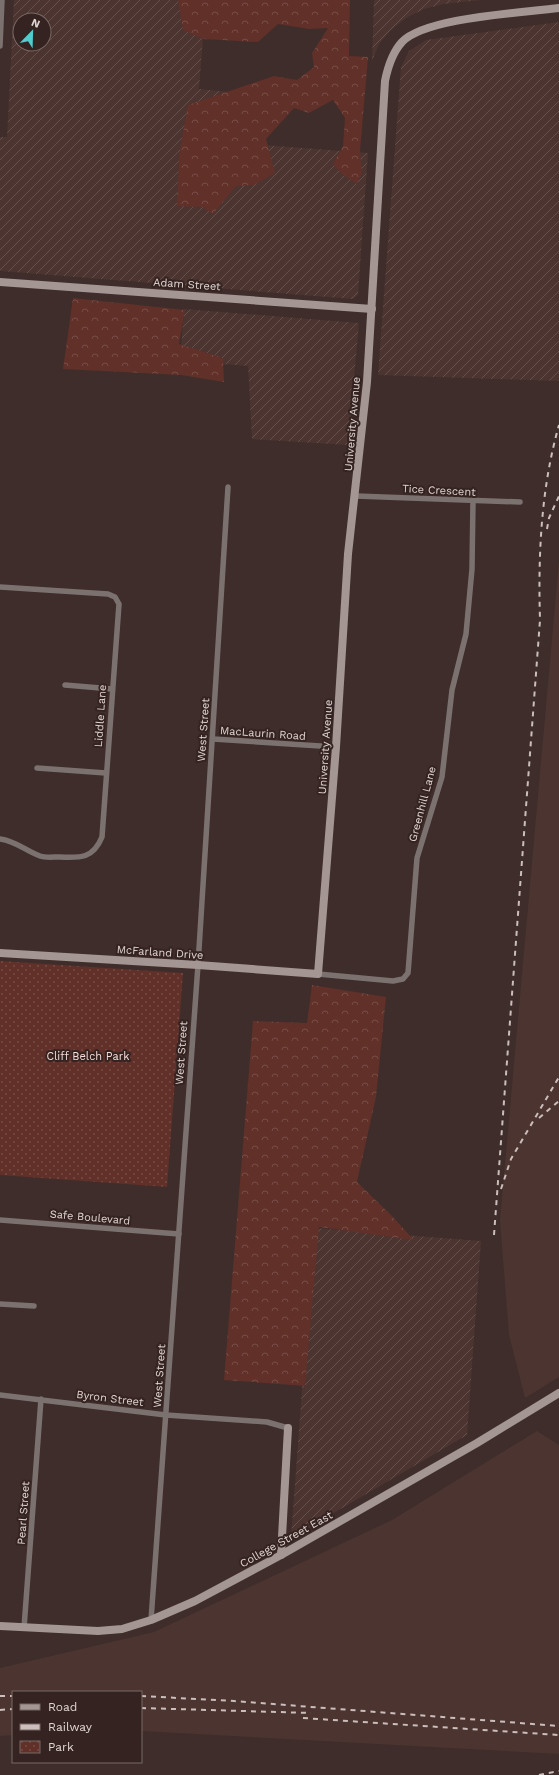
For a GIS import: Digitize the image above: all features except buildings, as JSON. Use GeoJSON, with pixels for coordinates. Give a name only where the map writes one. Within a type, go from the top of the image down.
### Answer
{"type":"FeatureCollection","features":[{"type":"Feature","properties":{"kind":"street"},"geometry":{"type":"LineString","coordinates":[[0,46],[2,0]]}},
{"type":"Feature","properties":{"kind":"street","name":"University Avenue"},"geometry":{"type":"LineString","coordinates":[[318,974],[336,747],[348,554],[356,496],[367,382],[385,80],[390,59],[403,41],[422,29],[448,22],[559,8]]}},
{"type":"Feature","properties":{"kind":"street","name":"Adam Street"},"geometry":{"type":"LineString","coordinates":[[0,282],[372,309]]}},
{"type":"Feature","properties":{"kind":"street","name":"West Street"},"geometry":{"type":"LineString","coordinates":[[151,1620],[198,965],[228,487]]}},
{"type":"Feature","properties":{"kind":"street","name":"Tice Crescent"},"geometry":{"type":"LineString","coordinates":[[356,496],[520,502]]}},
{"type":"Feature","properties":{"kind":"street","name":"Greenhill Lane"},"geometry":{"type":"LineString","coordinates":[[318,974],[393,981],[403,979],[408,973],[417,858],[442,777],[452,690],[466,634],[472,569],[473,501]]}},
{"type":"Feature","properties":{"kind":"street","name":"Liddle Lane"},"geometry":{"type":"LineString","coordinates":[[0,587],[108,594],[115,597],[119,604],[102,837],[98,845],[87,856],[80,858],[41,856],[18,844],[0,839]]}},
{"type":"Feature","properties":{"kind":"street"},"geometry":{"type":"LineString","coordinates":[[65,685],[112,690]]}},
{"type":"Feature","properties":{"kind":"street","name":"MacLaurin Road"},"geometry":{"type":"LineString","coordinates":[[213,739],[336,747]]}},
{"type":"Feature","properties":{"kind":"street"},"geometry":{"type":"LineString","coordinates":[[37,768],[106,773]]}},
{"type":"Feature","properties":{"kind":"street","name":"McFarland Drive"},"geometry":{"type":"LineString","coordinates":[[0,953],[318,974]]}},
{"type":"Feature","properties":{"kind":"street","name":"Safe Boulevard"},"geometry":{"type":"LineString","coordinates":[[0,1220],[179,1234]]}},
{"type":"Feature","properties":{"kind":"street"},"geometry":{"type":"LineString","coordinates":[[0,1304],[34,1306]]}},
{"type":"Feature","properties":{"kind":"street","name":"Byron Street"},"geometry":{"type":"LineString","coordinates":[[0,1395],[166,1415],[268,1422],[288,1428]]}},
{"type":"Feature","properties":{"kind":"street","name":"College Street East"},"geometry":{"type":"LineString","coordinates":[[0,1626],[98,1631],[122,1629],[151,1620],[195,1601],[281,1555],[558,1397]]}},
{"type":"Feature","properties":{"kind":"street","name":"Pearl Street"},"geometry":{"type":"LineString","coordinates":[[24,1628],[41,1399]]}},
{"type":"Feature","properties":{"kind":"street"},"geometry":{"type":"LineString","coordinates":[[281,1555],[288,1428]]}},
{"type":"Feature","properties":{"kind":"shaded area"},"geometry":{"type":"Polygon","coordinates":[[[14,0],[206,0],[199,89],[240,93],[237,143],[368,153],[358,295],[353,299],[0,271],[0,137],[7,137],[12,39],[12,52],[52,52],[52,12],[13,12],[14,0]]]}},
{"type":"Feature","properties":{"kind":"shaded area"},"geometry":{"type":"Polygon","coordinates":[[[374,0],[481,0],[444,4],[424,9],[406,18],[391,30],[379,44],[372,61],[374,0]]]}},
{"type":"Feature","properties":{"kind":"shaded area"},"geometry":{"type":"Polygon","coordinates":[[[559,22],[559,381],[378,375],[401,67],[409,51],[426,40],[559,22]]]}},
{"type":"Feature","properties":{"kind":"shaded area"},"geometry":{"type":"Polygon","coordinates":[[[184,309],[359,323],[348,445],[252,439],[248,366],[180,361],[184,309]]]}},
{"type":"Feature","properties":{"kind":"shaded area"},"geometry":{"type":"Polygon","coordinates":[[[559,561],[559,1377],[525,1398],[509,1335],[500,1220],[559,561]]]}},
{"type":"Feature","properties":{"kind":"shaded area"},"geometry":{"type":"Polygon","coordinates":[[[314,1228],[481,1241],[467,1435],[291,1538],[314,1228]]]}},
{"type":"Feature","properties":{"kind":"shaded area"},"geometry":{"type":"Polygon","coordinates":[[[537,1431],[559,1445],[559,1754],[142,1731],[142,1691],[12,1691],[12,1735],[0,1736],[0,1668],[154,1632],[392,1520],[537,1431]]]}},
{"type":"Feature","properties":{"kind":"green space"},"geometry":{"type":"Polygon","coordinates":[[[178,0],[350,0],[349,56],[368,57],[360,151],[362,173],[357,184],[342,174],[333,164],[343,146],[345,118],[333,100],[309,113],[294,108],[266,139],[275,173],[254,185],[236,186],[213,214],[202,207],[177,206],[179,156],[188,105],[274,76],[297,80],[314,67],[312,53],[328,28],[309,29],[278,24],[258,42],[203,39],[183,30],[178,0]]]}},
{"type":"Feature","properties":{"kind":"green space"},"geometry":{"type":"Polygon","coordinates":[[[73,298],[185,310],[179,344],[223,358],[224,382],[181,375],[63,369],[73,298]]]}},
{"type":"Feature","properties":{"kind":"green space","name":"Cliff Belch Park"},"geometry":{"type":"Polygon","coordinates":[[[0,961],[183,973],[167,1187],[0,1175],[0,961]]]}},
{"type":"Feature","properties":{"kind":"green space"},"geometry":{"type":"Polygon","coordinates":[[[312,985],[386,997],[376,1097],[357,1182],[414,1240],[319,1227],[305,1386],[224,1380],[253,1021],[307,1023],[312,985]]]}},
{"type":"Feature","properties":{"kind":"railway"},"geometry":{"type":"LineString","coordinates":[[494,1235],[540,620],[540,546],[548,473],[559,425]]}},
{"type":"Feature","properties":{"kind":"railway"},"geometry":{"type":"LineString","coordinates":[[547,529],[549,518],[559,496]]}},
{"type":"Feature","properties":{"kind":"railway"},"geometry":{"type":"LineString","coordinates":[[501,1189],[511,1159],[559,1077]]}},
{"type":"Feature","properties":{"kind":"railway"},"geometry":{"type":"LineString","coordinates":[[539,1118],[559,1101]]}},
{"type":"Feature","properties":{"kind":"railway"},"geometry":{"type":"LineString","coordinates":[[0,1696],[12,1696]]}},
{"type":"Feature","properties":{"kind":"railway"},"geometry":{"type":"LineString","coordinates":[[142,1696],[234,1701],[559,1726]]}},
{"type":"Feature","properties":{"kind":"railway"},"geometry":{"type":"LineString","coordinates":[[142,1708],[311,1713]]}},
{"type":"Feature","properties":{"kind":"railway"},"geometry":{"type":"LineString","coordinates":[[0,1710],[12,1709]]}},
{"type":"Feature","properties":{"kind":"railway"},"geometry":{"type":"LineString","coordinates":[[303,1718],[559,1735]]}},
{"type":"Feature","properties":{"kind":"railway"},"geometry":{"type":"LineString","coordinates":[[539,1775],[559,1771]]}}]}
